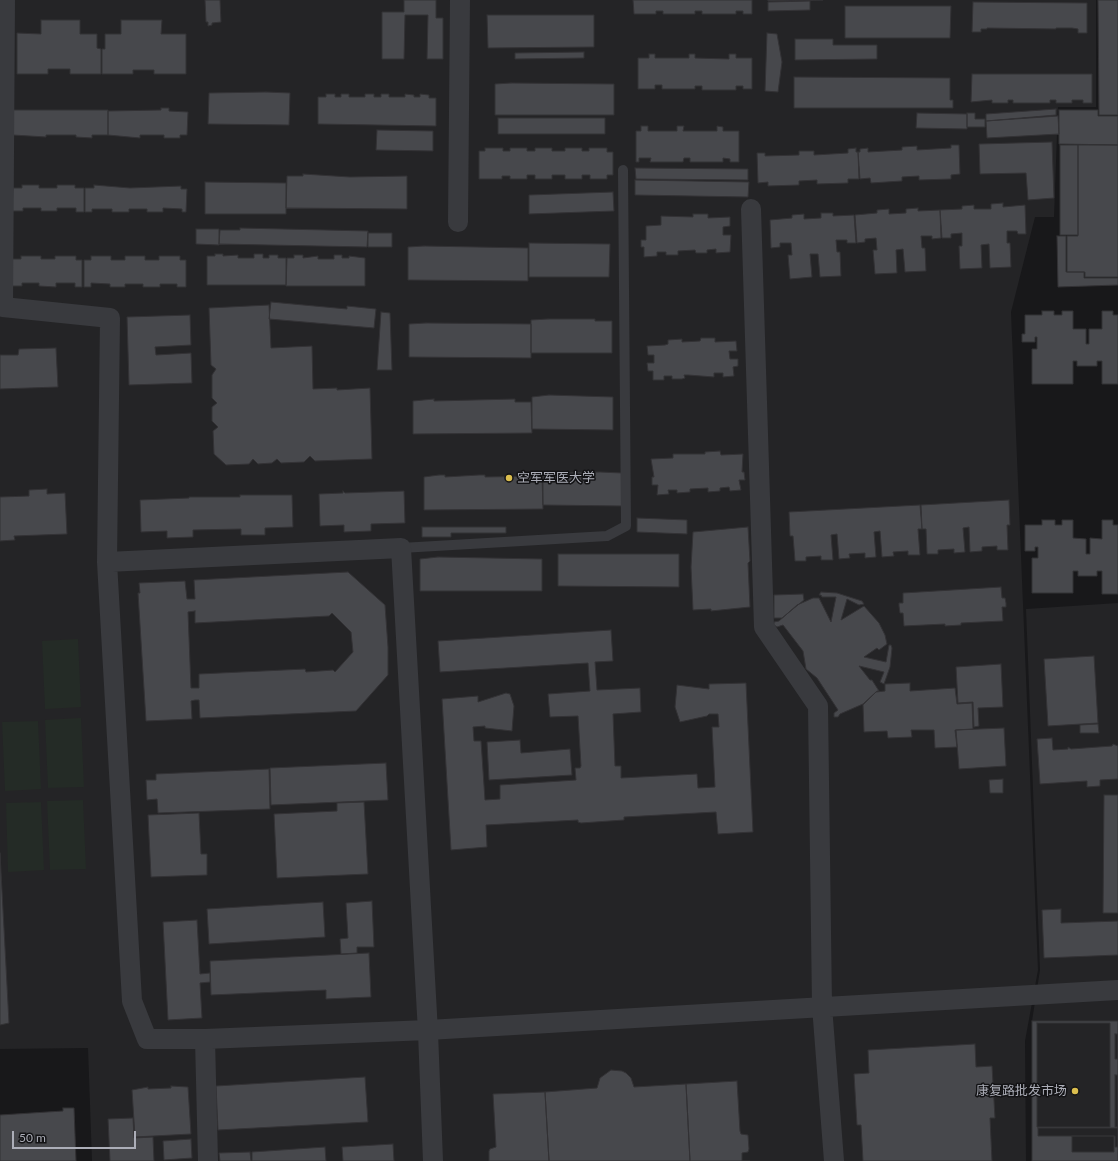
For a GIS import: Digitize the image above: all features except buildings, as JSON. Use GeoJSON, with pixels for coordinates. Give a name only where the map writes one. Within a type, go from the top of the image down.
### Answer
{"type":"FeatureCollection","features":[{"type":"Feature","properties":{"kind":"street"},"geometry":{"type":"LineString","coordinates":[[5,0],[4,307],[110,318],[107,562],[132,1001],[147,1039],[205,1040],[428,1030],[1118,990]]}},
{"type":"Feature","properties":{"kind":"street"},"geometry":{"type":"LineString","coordinates":[[458,222],[460,0]]}},
{"type":"Feature","properties":{"kind":"street"},"geometry":{"type":"LineString","coordinates":[[751,209],[764,627],[818,706],[822,1006],[834,1161]]}},
{"type":"Feature","properties":{"kind":"street"},"geometry":{"type":"LineString","coordinates":[[107,562],[401,548],[428,1030],[433,1161]]}},
{"type":"Feature","properties":{"kind":"street"},"geometry":{"type":"LineString","coordinates":[[205,1040],[208,1161]]}},
{"type":"Feature","properties":{"kind":"lane"},"geometry":{"type":"LineString","coordinates":[[401,548],[607,536],[626,526],[623,170]]}},
{"type":"Feature","properties":{"kind":"shaded area","name":"空军军医大学"},"geometry":{"type":"Polygon","coordinates":[[[0,0],[1096,0],[1096,107],[1058,107],[1054,217],[1035,217],[1011,312],[1038,970],[1025,1041],[1026,1161],[92,1161],[88,1048],[0,1049],[0,0]]]}},
{"type":"Feature","properties":{"kind":"shaded area"},"geometry":{"type":"Polygon","coordinates":[[[1118,603],[1118,1161],[1032,1161],[1032,1021],[1040,970],[1026,609],[1118,603]]]}},
{"type":"Feature","properties":{"kind":"shaded area"},"geometry":{"type":"Polygon","coordinates":[[[78,639],[81,707],[45,709],[42,641],[78,639]]]}},
{"type":"Feature","properties":{"kind":"shaded area"},"geometry":{"type":"Polygon","coordinates":[[[81,718],[84,787],[48,788],[45,720],[81,718]]]}},
{"type":"Feature","properties":{"kind":"shaded area"},"geometry":{"type":"Polygon","coordinates":[[[38,721],[41,789],[5,791],[2,722],[38,721]]]}},
{"type":"Feature","properties":{"kind":"shaded area"},"geometry":{"type":"Polygon","coordinates":[[[83,800],[86,869],[50,870],[47,801],[83,800]]]}},
{"type":"Feature","properties":{"kind":"shaded area"},"geometry":{"type":"Polygon","coordinates":[[[41,802],[44,870],[8,872],[6,803],[41,802]]]}},
{"type":"Feature","properties":{"kind":"place","name":"空军军医大学"},"geometry":{"type":"Point","coordinates":[509,478]}},
{"type":"Feature","properties":{"kind":"place","name":"康复路批发市场"},"geometry":{"type":"Point","coordinates":[1075,1091]}}]}
